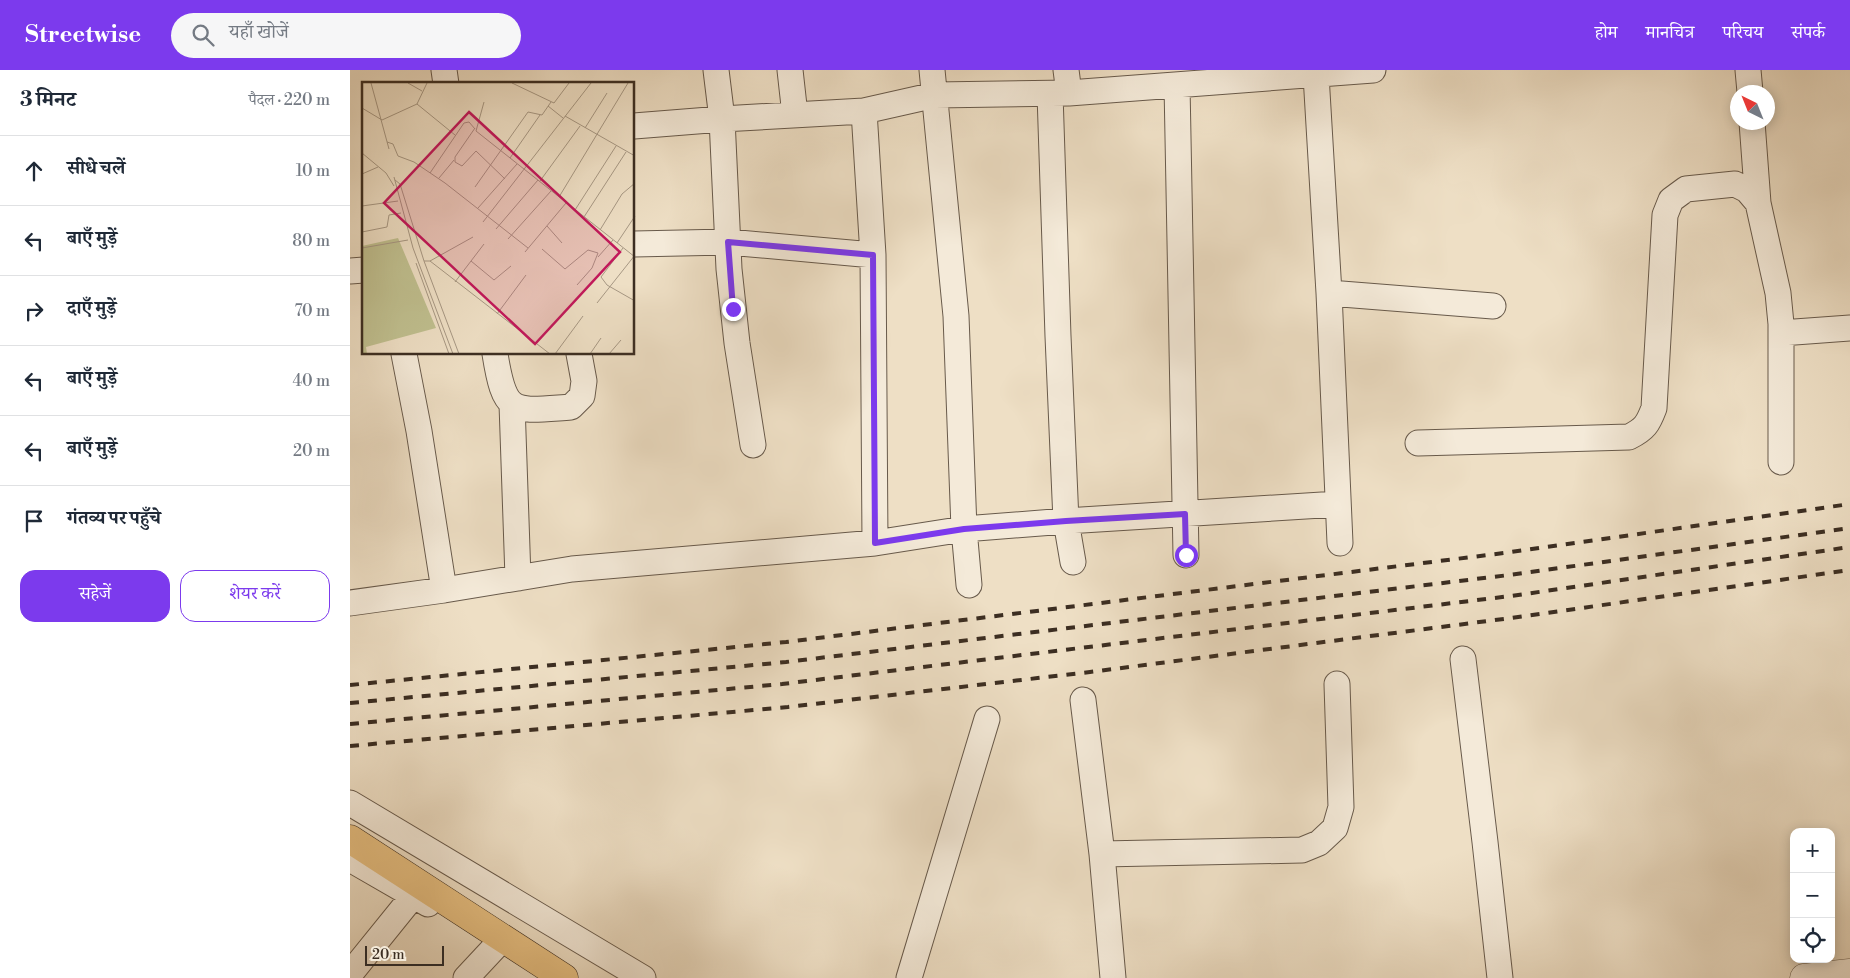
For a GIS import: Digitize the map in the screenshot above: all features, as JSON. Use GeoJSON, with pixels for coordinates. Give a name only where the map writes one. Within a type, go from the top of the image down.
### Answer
{"type":"FeatureCollection","features":[{"type":"Feature","properties":{"kind":"main road"},"geometry":{"type":"LineString","coordinates":[[350,840],[564,978]]}},
{"type":"Feature","properties":{"kind":"street"},"geometry":{"type":"LineString","coordinates":[[716,70],[722,119],[728,242],[737,343],[753,445]]}},
{"type":"Feature","properties":{"kind":"street"},"geometry":{"type":"LineString","coordinates":[[790,70],[795,115]]}},
{"type":"Feature","properties":{"kind":"street"},"geometry":{"type":"LineString","coordinates":[[932,70],[956,316],[964,529],[969,586]]}},
{"type":"Feature","properties":{"kind":"street"},"geometry":{"type":"LineString","coordinates":[[635,126],[864,111],[935,95],[1062,86],[1177,85],[1250,75],[1316,75],[1373,70]]}},
{"type":"Feature","properties":{"kind":"street"},"geometry":{"type":"LineString","coordinates":[[1748,70],[1749,85]]}},
{"type":"Feature","properties":{"kind":"street"},"geometry":{"type":"LineString","coordinates":[[1316,75],[1329,293],[1340,543]]}},
{"type":"Feature","properties":{"kind":"street"},"geometry":{"type":"LineString","coordinates":[[1177,85],[1186,555]]}},
{"type":"Feature","properties":{"kind":"street"},"geometry":{"type":"LineString","coordinates":[[1062,86],[1058,336],[1066,521],[1073,562]]}},
{"type":"Feature","properties":{"kind":"street"},"geometry":{"type":"LineString","coordinates":[[864,111],[873,255],[875,543]]}},
{"type":"Feature","properties":{"kind":"street"},"geometry":{"type":"LineString","coordinates":[[1753,130],[1758,203],[1778,293],[1782,333],[1781,462]]}},
{"type":"Feature","properties":{"kind":"street"},"geometry":{"type":"LineString","coordinates":[[1418,443],[1629,437],[1640,431],[1648,422],[1654,408],[1665,215],[1671,200],[1686,188],[1735,184],[1747,190],[1758,203]]}},
{"type":"Feature","properties":{"kind":"street"},"geometry":{"type":"LineString","coordinates":[[635,244],[728,242],[873,255]]}},
{"type":"Feature","properties":{"kind":"street"},"geometry":{"type":"LineString","coordinates":[[1329,293],[1493,306]]}},
{"type":"Feature","properties":{"kind":"street"},"geometry":{"type":"LineString","coordinates":[[1782,333],[1850,328]]}},
{"type":"Feature","properties":{"kind":"street"},"geometry":{"type":"LineString","coordinates":[[404,355],[419,431],[444,590]]}},
{"type":"Feature","properties":{"kind":"street"},"geometry":{"type":"LineString","coordinates":[[495,355],[504,394],[512,404],[526,410],[571,407],[582,396],[584,381],[579,355]]}},
{"type":"Feature","properties":{"kind":"street"},"geometry":{"type":"LineString","coordinates":[[512,404],[518,578]]}},
{"type":"Feature","properties":{"kind":"street"},"geometry":{"type":"LineString","coordinates":[[350,603],[572,569],[875,543],[964,529],[1338,504]]}},
{"type":"Feature","properties":{"kind":"street"},"geometry":{"type":"LineString","coordinates":[[1463,659],[1500,978]]}},
{"type":"Feature","properties":{"kind":"street"},"geometry":{"type":"LineString","coordinates":[[1102,854],[1302,850],[1319,843],[1335,828],[1341,807],[1337,684]]}},
{"type":"Feature","properties":{"kind":"street"},"geometry":{"type":"LineString","coordinates":[[1083,700],[1102,854],[1113,978]]}},
{"type":"Feature","properties":{"kind":"street"},"geometry":{"type":"LineString","coordinates":[[909,978],[987,719]]}},
{"type":"Feature","properties":{"kind":"street"},"geometry":{"type":"LineString","coordinates":[[350,803],[643,978]]}},
{"type":"Feature","properties":{"kind":"street"},"geometry":{"type":"LineString","coordinates":[[350,859],[447,916],[541,978]]}},
{"type":"Feature","properties":{"kind":"street"},"geometry":{"type":"LineString","coordinates":[[350,974],[413,896]]}},
{"type":"Feature","properties":{"kind":"street"},"geometry":{"type":"LineString","coordinates":[[466,978],[494,948]]}},
{"type":"Feature","properties":{"kind":"street"},"geometry":{"type":"LineString","coordinates":[[1804,978],[1850,973]]}},
{"type":"Feature","properties":{"kind":"railway"},"geometry":{"type":"LineString","coordinates":[[350,685],[786,642],[1504,553],[1850,504]]}},
{"type":"Feature","properties":{"kind":"railway"},"geometry":{"type":"LineString","coordinates":[[350,703],[786,662],[1509,575],[1850,528]]}},
{"type":"Feature","properties":{"kind":"railway"},"geometry":{"type":"LineString","coordinates":[[350,724],[782,684],[1511,596],[1850,547]]}},
{"type":"Feature","properties":{"kind":"railway"},"geometry":{"type":"LineString","coordinates":[[350,746],[788,707],[1090,672],[1511,618],[1850,570]]}},
{"type":"Feature","properties":{"kind":"route"},"geometry":{"type":"LineString","coordinates":[[733,309],[728,242],[873,255],[875,543],[964,529],[1185,514],[1186,555]]}}]}
